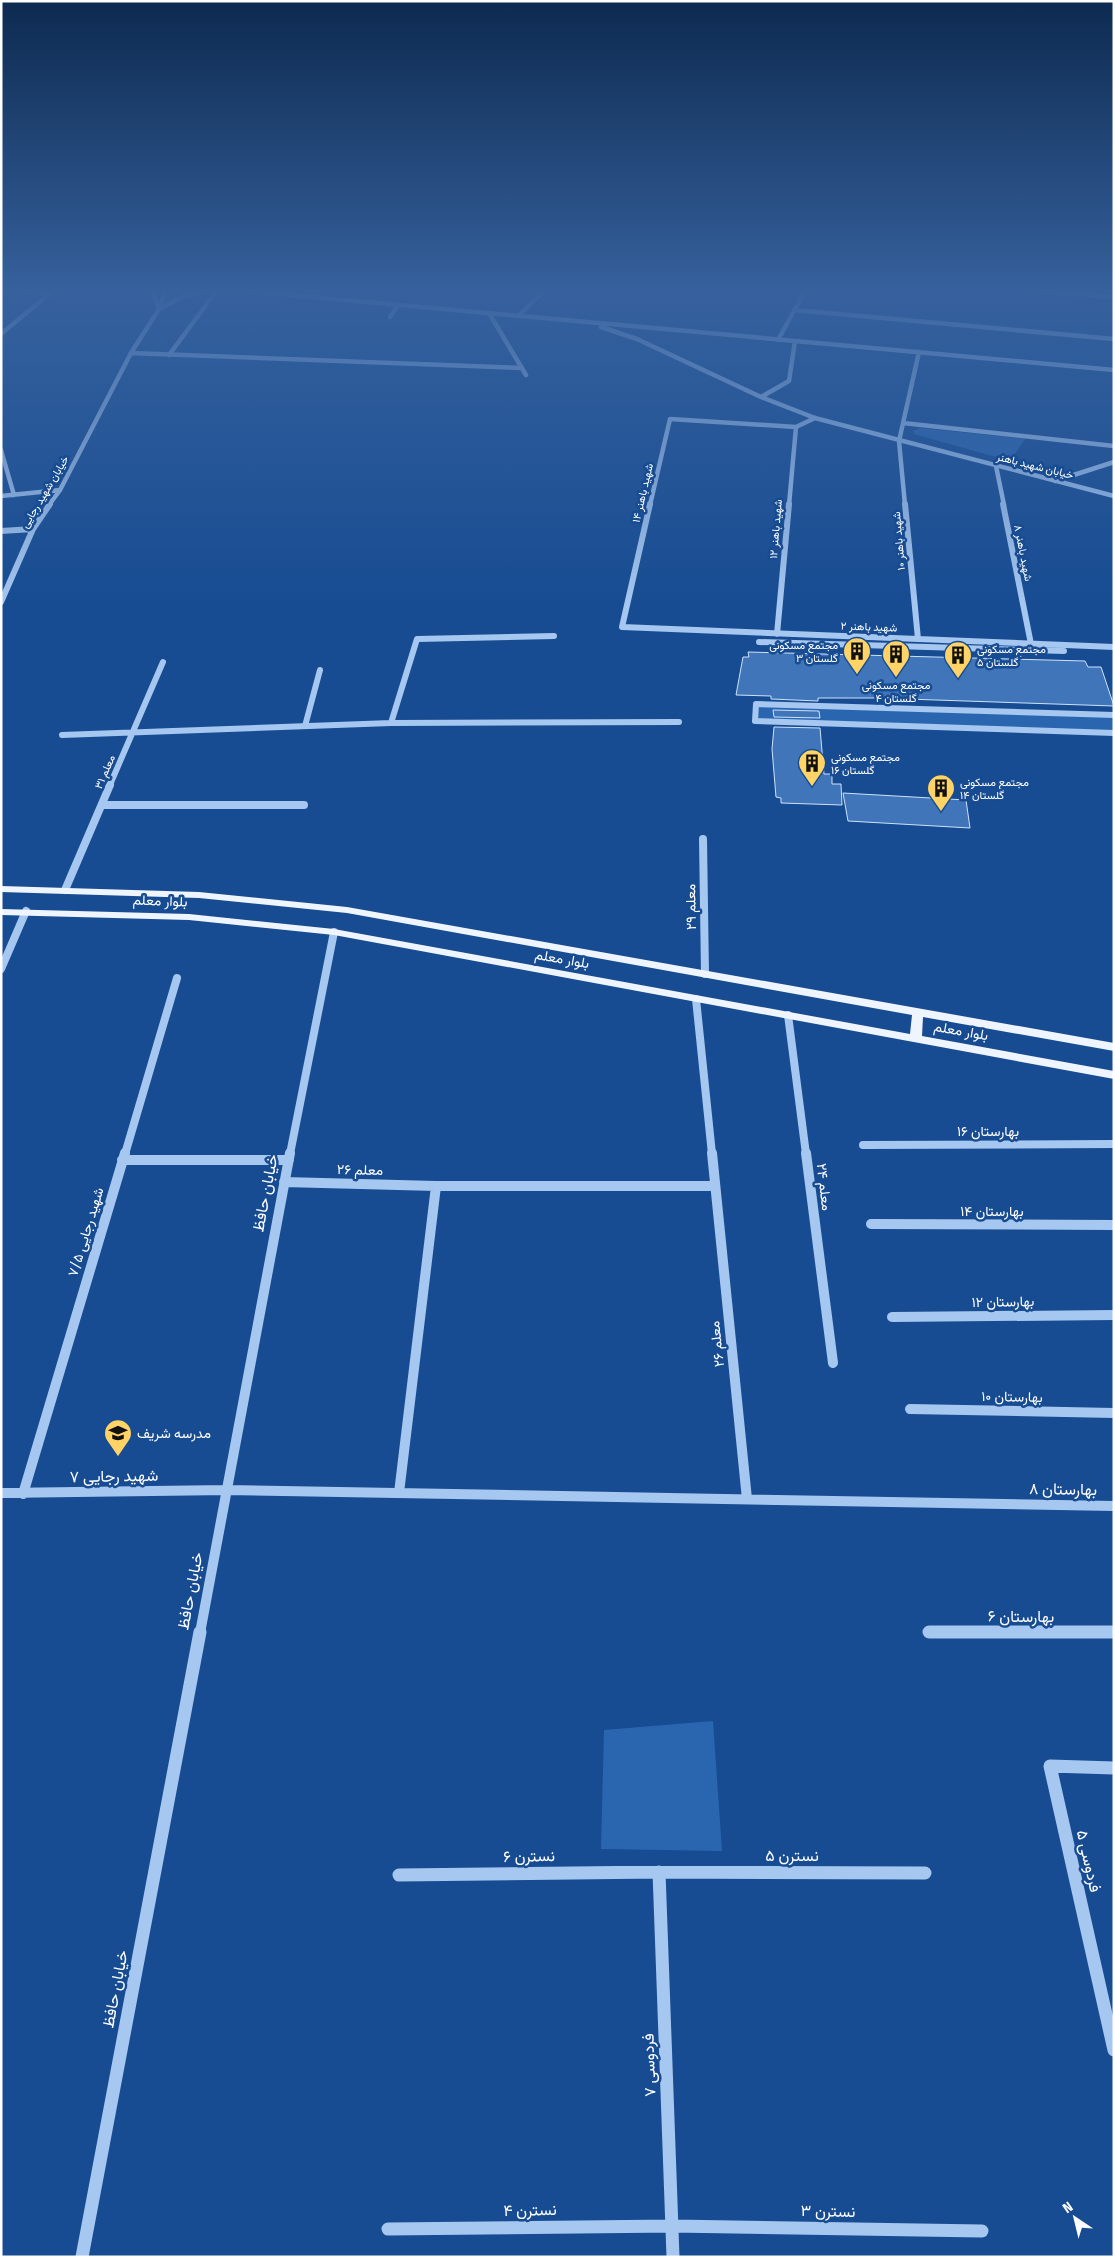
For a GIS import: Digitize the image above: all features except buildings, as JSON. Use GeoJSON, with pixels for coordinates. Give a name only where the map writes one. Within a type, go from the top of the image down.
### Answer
{"type":"FeatureCollection","features":[{"type":"Feature","properties":{"kind":"main road","name":"بلوار معلم"},"geometry":{"type":"LineString","coordinates":[[1,889],[199,895],[346,910],[1114,1047]]}},
{"type":"Feature","properties":{"kind":"main road","name":"بلوار معلم"},"geometry":{"type":"LineString","coordinates":[[1,912],[26,911],[189,917],[334,932],[1114,1075]]}},
{"type":"Feature","properties":{"kind":"main road"},"geometry":{"type":"LineString","coordinates":[[916,1038],[918,1012]]}},
{"type":"Feature","properties":{"kind":"street","name":"خیابان شهید رجایی"},"geometry":{"type":"LineString","coordinates":[[1,602],[33,529],[60,490],[110,394]]}},
{"type":"Feature","properties":{"kind":"street","name":"خیابان شهید باهنر"},"geometry":{"type":"LineString","coordinates":[[755,394],[816,418],[1114,496]]}},
{"type":"Feature","properties":{"kind":"street"},"geometry":{"type":"LineString","coordinates":[[761,397],[766,394]]}},
{"type":"Feature","properties":{"kind":"street","name":"شهید باهنر ۱۰"},"geometry":{"type":"LineString","coordinates":[[909,394],[899,441],[918,639]]}},
{"type":"Feature","properties":{"kind":"street","name":"شهید باهنر ۱۴"},"geometry":{"type":"LineString","coordinates":[[622,627],[670,419],[796,427],[816,418]]}},
{"type":"Feature","properties":{"kind":"street"},"geometry":{"type":"LineString","coordinates":[[903,423],[1114,446]]}},
{"type":"Feature","properties":{"kind":"street","name":"شهید باهنر ۱۲"},"geometry":{"type":"LineString","coordinates":[[777,634],[796,427]]}},
{"type":"Feature","properties":{"kind":"street"},"geometry":{"type":"LineString","coordinates":[[1,450],[14,494]]}},
{"type":"Feature","properties":{"kind":"street"},"geometry":{"type":"LineString","coordinates":[[1054,481],[1114,462]]}},
{"type":"Feature","properties":{"kind":"street","name":"شهید باهنر ۸"},"geometry":{"type":"LineString","coordinates":[[996,466],[1031,644]]}},
{"type":"Feature","properties":{"kind":"street"},"geometry":{"type":"LineString","coordinates":[[1,496],[60,490]]}},
{"type":"Feature","properties":{"kind":"street"},"geometry":{"type":"LineString","coordinates":[[1,531],[33,529]]}},
{"type":"Feature","properties":{"kind":"street","name":"شهید باهنر ۲"},"geometry":{"type":"LineString","coordinates":[[622,627],[1114,647]]}},
{"type":"Feature","properties":{"kind":"street"},"geometry":{"type":"LineString","coordinates":[[391,723],[416,639],[554,636]]}},
{"type":"Feature","properties":{"kind":"street"},"geometry":{"type":"LineString","coordinates":[[759,642],[1114,653]]}},
{"type":"Feature","properties":{"kind":"street","name":"معلم ۳۱"},"geometry":{"type":"LineString","coordinates":[[65,890],[163,662]]}},
{"type":"Feature","properties":{"kind":"street"},"geometry":{"type":"LineString","coordinates":[[305,726],[320,670]]}},
{"type":"Feature","properties":{"kind":"street"},"geometry":{"type":"LineString","coordinates":[[1114,715],[756,704],[754,721],[1114,733]]}},
{"type":"Feature","properties":{"kind":"street"},"geometry":{"type":"LineString","coordinates":[[62,735],[391,723],[679,722]]}},
{"type":"Feature","properties":{"kind":"street"},"geometry":{"type":"LineString","coordinates":[[102,805],[304,806]]}},
{"type":"Feature","properties":{"kind":"street","name":"معلم ۲۹"},"geometry":{"type":"LineString","coordinates":[[703,840],[705,974]]}},
{"type":"Feature","properties":{"kind":"street"},"geometry":{"type":"LineString","coordinates":[[1,969],[26,911]]}},
{"type":"Feature","properties":{"kind":"street","name":"خیابان حافظ"},"geometry":{"type":"LineString","coordinates":[[82,2257],[288,1160],[334,932]]}},
{"type":"Feature","properties":{"kind":"street","name":"شهید رجایی ۷/۵"},"geometry":{"type":"LineString","coordinates":[[23,1494],[177,978]]}},
{"type":"Feature","properties":{"kind":"street","name":"معلم ۲۶"},"geometry":{"type":"LineString","coordinates":[[696,999],[747,1500]]}},
{"type":"Feature","properties":{"kind":"street","name":"معلم ۲۴"},"geometry":{"type":"LineString","coordinates":[[788,1015],[834,1363]]}},
{"type":"Feature","properties":{"kind":"street","name":"بهارستان ۱۶"},"geometry":{"type":"LineString","coordinates":[[863,1145],[1114,1144]]}},
{"type":"Feature","properties":{"kind":"street"},"geometry":{"type":"LineString","coordinates":[[122,1160],[288,1160]]}},
{"type":"Feature","properties":{"kind":"street","name":"معلم ۲۶"},"geometry":{"type":"LineString","coordinates":[[284,1182],[436,1186],[715,1186]]}},
{"type":"Feature","properties":{"kind":"street"},"geometry":{"type":"LineString","coordinates":[[399,1493],[436,1186]]}},
{"type":"Feature","properties":{"kind":"street","name":"بهارستان ۱۴"},"geometry":{"type":"LineString","coordinates":[[870,1224],[1114,1225]]}},
{"type":"Feature","properties":{"kind":"street","name":"بهارستان ۱۲"},"geometry":{"type":"LineString","coordinates":[[892,1317],[1114,1315]]}},
{"type":"Feature","properties":{"kind":"street","name":"بهارستان ۱۰"},"geometry":{"type":"LineString","coordinates":[[910,1409],[1114,1413]]}},
{"type":"Feature","properties":{"kind":"street","name":"شهید رجایی ۷"},"geometry":{"type":"LineString","coordinates":[[1,1492],[23,1494],[227,1490],[747,1500]]}},
{"type":"Feature","properties":{"kind":"street","name":"بهارستان ۸"},"geometry":{"type":"LineString","coordinates":[[747,1500],[1114,1506]]}},
{"type":"Feature","properties":{"kind":"street","name":"بهارستان ۶"},"geometry":{"type":"LineString","coordinates":[[929,1632],[1114,1632]]}},
{"type":"Feature","properties":{"kind":"street"},"geometry":{"type":"LineString","coordinates":[[1050,1766],[1114,1768]]}},
{"type":"Feature","properties":{"kind":"street","name":"فردوسی ۵"},"geometry":{"type":"LineString","coordinates":[[1050,1766],[1114,2050]]}},
{"type":"Feature","properties":{"kind":"street","name":"نسترن ۵"},"geometry":{"type":"LineString","coordinates":[[659,1872],[925,1873]]}},
{"type":"Feature","properties":{"kind":"street","name":"نسترن ۶"},"geometry":{"type":"LineString","coordinates":[[399,1875],[659,1872]]}},
{"type":"Feature","properties":{"kind":"street","name":"فردوسی ۷"},"geometry":{"type":"LineString","coordinates":[[659,1872],[673,2257]]}},
{"type":"Feature","properties":{"kind":"street","name":"نسترن ۴"},"geometry":{"type":"LineString","coordinates":[[388,2229],[672,2226]]}},
{"type":"Feature","properties":{"kind":"street","name":"نسترن ۳"},"geometry":{"type":"LineString","coordinates":[[672,2226],[982,2231]]}},
{"type":"Feature","properties":{"kind":"shaded area"},"geometry":{"type":"Polygon","coordinates":[[[920,428],[1025,439],[1010,461],[914,434],[913,431],[920,428]]]}},
{"type":"Feature","properties":{"kind":"shaded area"},"geometry":{"type":"Polygon","coordinates":[[[759,706],[1114,716],[1114,732],[757,720],[759,706]]]}},
{"type":"Feature","properties":{"kind":"shaded area"},"geometry":{"type":"Polygon","coordinates":[[[713,1721],[722,1851],[601,1849],[604,1730],[713,1721]]]}},
{"type":"Feature","properties":{"kind":"place","name":"مجتمع مسکونی گلستان ۳"},"geometry":{"type":"Point","coordinates":[857,675]}},
{"type":"Feature","properties":{"kind":"place","name":"مجتمع مسکونی گلستان ۴"},"geometry":{"type":"Point","coordinates":[896,678]}},
{"type":"Feature","properties":{"kind":"place","name":"مجتمع مسکونی گلستان ۵"},"geometry":{"type":"Point","coordinates":[958,679]}},
{"type":"Feature","properties":{"kind":"place","name":"مجتمع مسکونی گلستان ۱۶"},"geometry":{"type":"Point","coordinates":[812,787]}},
{"type":"Feature","properties":{"kind":"place","name":"مجتمع مسکونی گلستان ۱۴"},"geometry":{"type":"Point","coordinates":[941,812]}},
{"type":"Feature","properties":{"kind":"place","name":"مدرسه شریف"},"geometry":{"type":"Point","coordinates":[118,1457]}}]}
